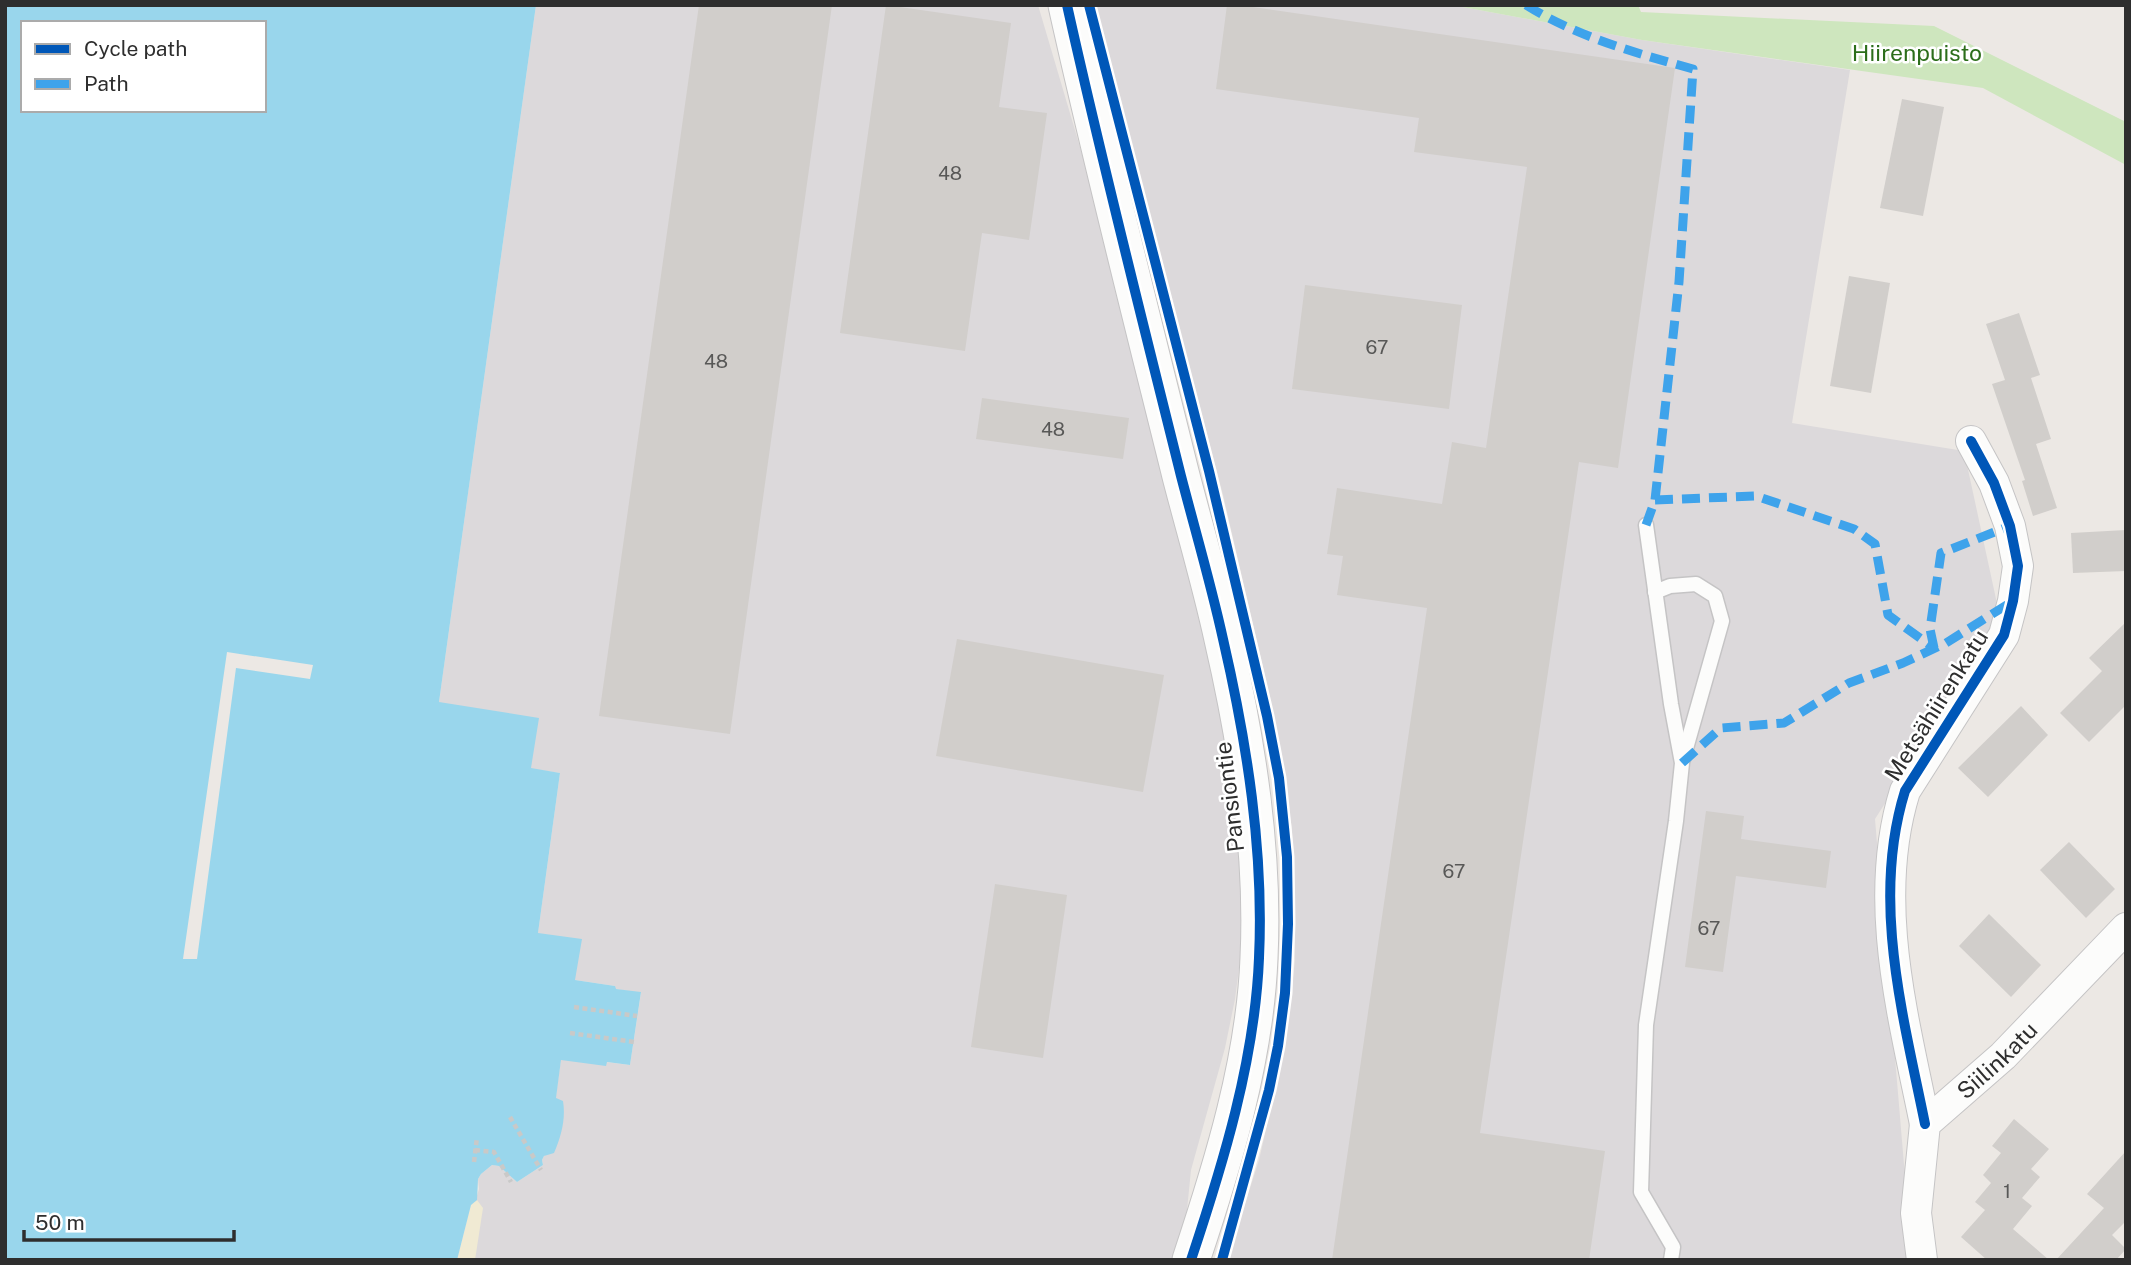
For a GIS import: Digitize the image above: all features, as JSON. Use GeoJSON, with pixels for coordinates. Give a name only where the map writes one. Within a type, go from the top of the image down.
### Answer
{"type":"FeatureCollection","features":[{"type":"Feature","properties":{"kind":"street","name":"Pansiontie"},"geometry":{"type":"LineString","coordinates":[[1067,5],[1223,639],[1248,759],[1254,815],[1260,920],[1259,962],[1251,1037],[1224,1154],[1191,1260]]}},
{"type":"Feature","properties":{"kind":"street","name":"Metsähiirenkatu"},"geometry":{"type":"LineString","coordinates":[[1925,1124],[1903,1017],[1891,940],[1891,884],[1896,820],[1905,790],[2004,635],[2018,566],[2010,526],[1994,483],[1971,441]]}},
{"type":"Feature","properties":{"kind":"street","name":"Siilinkatu"},"geometry":{"type":"LineString","coordinates":[[1925,1124],[2003,1056],[2126,928]]}},
{"type":"Feature","properties":{"kind":"street"},"geometry":{"type":"LineString","coordinates":[[1922,1260],[1916,1213],[1925,1124]]}},
{"type":"Feature","properties":{"kind":"lane"},"geometry":{"type":"LineString","coordinates":[[1646,525],[1682,763]]}},
{"type":"Feature","properties":{"kind":"lane"},"geometry":{"type":"LineString","coordinates":[[1655,592],[1670,586],[1696,584],[1715,596],[1722,621],[1682,763],[1646,1025],[1641,1192],[1673,1247],[1671,1260]]}},
{"type":"Feature","properties":{"kind":"path"},"geometry":{"type":"LineString","coordinates":[[574,1007],[637,1016]]}},
{"type":"Feature","properties":{"kind":"path"},"geometry":{"type":"LineString","coordinates":[[570,1032],[634,1042]]}},
{"type":"Feature","properties":{"kind":"path"},"geometry":{"type":"LineString","coordinates":[[510,1117],[541,1170]]}},
{"type":"Feature","properties":{"kind":"path"},"geometry":{"type":"LineString","coordinates":[[474,1162],[477,1136]]}},
{"type":"Feature","properties":{"kind":"path"},"geometry":{"type":"LineString","coordinates":[[475,1150],[494,1152],[511,1182]]}},
{"type":"Feature","properties":{"kind":"shaded area"},"geometry":{"type":"Polygon","coordinates":[[[536,5],[1038,5],[1098,208],[1179,529],[1220,707],[1236,810],[1245,923],[1235,999],[1225,1048],[1191,1170],[1185,1230],[1174,1260],[457,1260],[479,1189],[478,1179],[481,1174],[492,1165],[499,1166],[517,1182],[543,1165],[542,1160],[548,1153],[561,1059],[605,1065],[606,1062],[630,1065],[641,993],[575,980],[538,933],[560,773],[531,769],[439,702],[536,5]]]}},
{"type":"Feature","properties":{"kind":"shaded area"},"geometry":{"type":"Polygon","coordinates":[[[1094,5],[1452,5],[1642,40],[1850,70],[1792,423],[1964,451],[2001,622],[1875,819],[1912,1260],[1227,1260],[1259,1160],[1285,1046],[1295,960],[1292,828],[1268,689],[1223,495],[1094,5]]]}},
{"type":"Feature","properties":{"kind":"green space","name":"Hiirenpuisto"},"geometry":{"type":"Polygon","coordinates":[[[1452,5],[1638,5],[1641,12],[1934,26],[2126,122],[2126,165],[1983,88],[1642,40],[1452,5]]]}},
{"type":"Feature","properties":{"kind":"sand"},"geometry":{"type":"Polygon","coordinates":[[[477,1200],[483,1208],[475,1260],[457,1260],[471,1205],[477,1200]]]}},
{"type":"Feature","properties":{"kind":"water"},"geometry":{"type":"Polygon","coordinates":[[[5,5],[536,5],[439,702],[539,718],[531,768],[560,773],[538,933],[582,939],[575,980],[641,992],[630,1065],[607,1062],[606,1066],[561,1060],[556,1098],[563,1101],[564,1114],[554,1153],[544,1156],[543,1165],[517,1182],[499,1166],[492,1165],[481,1174],[478,1179],[477,1200],[471,1205],[457,1260],[5,1260],[5,5]]]}},
{"type":"Feature","properties":{"kind":"pier"},"geometry":{"type":"Polygon","coordinates":[[[227,652],[313,665],[310,679],[236,668],[197,959],[183,959],[227,652]]]}},
{"type":"Feature","properties":{"kind":"building"},"geometry":{"type":"Polygon","coordinates":[[[699,5],[832,5],[730,734],[599,716],[699,5]]]}},
{"type":"Feature","properties":{"kind":"building"},"geometry":{"type":"Polygon","coordinates":[[[886,5],[1011,23],[999,107],[1047,113],[1029,240],[982,233],[965,351],[840,333],[886,5]]]}},
{"type":"Feature","properties":{"kind":"building"},"geometry":{"type":"Polygon","coordinates":[[[1227,5],[1675,68],[1618,468],[1579,462],[1480,1133],[1605,1151],[1589,1260],[1332,1260],[1427,608],[1337,595],[1343,556],[1327,554],[1337,488],[1442,504],[1452,442],[1486,448],[1527,167],[1414,152],[1419,118],[1216,89],[1227,5]]]}},
{"type":"Feature","properties":{"kind":"building"},"geometry":{"type":"Polygon","coordinates":[[[1902,99],[1944,107],[1923,216],[1880,208],[1902,99]]]}},
{"type":"Feature","properties":{"kind":"building"},"geometry":{"type":"Polygon","coordinates":[[[1849,276],[1890,283],[1871,393],[1830,386],[1849,276]]]}},
{"type":"Feature","properties":{"kind":"building"},"geometry":{"type":"Polygon","coordinates":[[[1305,285],[1462,305],[1449,409],[1292,389],[1305,285]]]}},
{"type":"Feature","properties":{"kind":"building"},"geometry":{"type":"Polygon","coordinates":[[[2019,313],[2040,375],[2031,378],[2051,439],[2036,444],[2057,508],[2033,516],[2022,481],[2025,480],[1992,384],[2005,380],[1986,324],[2019,313]]]}},
{"type":"Feature","properties":{"kind":"building"},"geometry":{"type":"Polygon","coordinates":[[[982,398],[1129,418],[1123,459],[976,439],[982,398]]]}},
{"type":"Feature","properties":{"kind":"building"},"geometry":{"type":"Polygon","coordinates":[[[2126,530],[2126,571],[2073,573],[2071,533],[2126,530]]]}},
{"type":"Feature","properties":{"kind":"building"},"geometry":{"type":"Polygon","coordinates":[[[2126,622],[2126,705],[2089,742],[2060,713],[2102,671],[2089,658],[2126,622]]]}},
{"type":"Feature","properties":{"kind":"building"},"geometry":{"type":"Polygon","coordinates":[[[957,639],[1164,675],[1143,792],[936,756],[957,639]]]}},
{"type":"Feature","properties":{"kind":"building"},"geometry":{"type":"Polygon","coordinates":[[[2021,706],[2048,735],[1988,797],[1958,768],[2021,706]]]}},
{"type":"Feature","properties":{"kind":"building"},"geometry":{"type":"Polygon","coordinates":[[[1706,811],[1744,816],[1741,839],[1831,851],[1826,888],[1736,876],[1723,972],[1685,967],[1706,811]]]}},
{"type":"Feature","properties":{"kind":"building"},"geometry":{"type":"Polygon","coordinates":[[[2069,842],[2115,889],[2086,918],[2040,870],[2069,842]]]}},
{"type":"Feature","properties":{"kind":"building"},"geometry":{"type":"Polygon","coordinates":[[[995,884],[1067,895],[1043,1058],[971,1047],[995,884]]]}},
{"type":"Feature","properties":{"kind":"building"},"geometry":{"type":"Polygon","coordinates":[[[1989,914],[2041,965],[2011,997],[1959,946],[1989,914]]]}},
{"type":"Feature","properties":{"kind":"building"},"geometry":{"type":"Polygon","coordinates":[[[2014,1119],[2049,1149],[2031,1169],[2040,1177],[2022,1198],[2032,1206],[2013,1229],[2049,1260],[1987,1260],[1961,1237],[1985,1210],[1975,1202],[1991,1183],[1983,1175],[2001,1153],[1992,1146],[2014,1119]]]}},
{"type":"Feature","properties":{"kind":"building"},"geometry":{"type":"Polygon","coordinates":[[[2126,1151],[2126,1224],[2112,1235],[2126,1249],[2116,1260],[2056,1260],[2104,1208],[2087,1194],[2126,1151]]]}},
{"type":"Feature","properties":{"kind":"marked path"},"geometry":{"type":"LineString","coordinates":[[1526,5],[1586,35],[1693,69],[1679,282],[1655,500],[1646,525]]}},
{"type":"Feature","properties":{"kind":"marked path"},"geometry":{"type":"LineString","coordinates":[[1655,500],[1756,496],[1854,529],[1875,544],[1888,615],[1934,648]]}},
{"type":"Feature","properties":{"kind":"marked path"},"geometry":{"type":"LineString","coordinates":[[1934,648],[1930,629],[1941,553],[2010,526]]}},
{"type":"Feature","properties":{"kind":"marked path"},"geometry":{"type":"LineString","coordinates":[[1682,763],[1721,728],[1784,723],[1849,683],[1946,643],[2013,601]]}},
{"type":"Feature","properties":{"kind":"cycle path"},"geometry":{"type":"LineString","coordinates":[[1067,5],[1122,241],[1223,639],[1246,757],[1256,837],[1259,958],[1251,1035],[1226,1149],[1191,1260]]}},
{"type":"Feature","properties":{"kind":"cycle path"},"geometry":{"type":"LineString","coordinates":[[1089,5],[1209,471],[1279,778],[1287,857],[1285,993],[1269,1090],[1222,1260]]}},
{"type":"Feature","properties":{"kind":"cycle path"},"geometry":{"type":"LineString","coordinates":[[1925,1124],[1894,958],[1891,874],[1895,832],[1905,791],[2004,635],[2018,566],[2010,526],[1994,483],[1971,441]]}}]}
